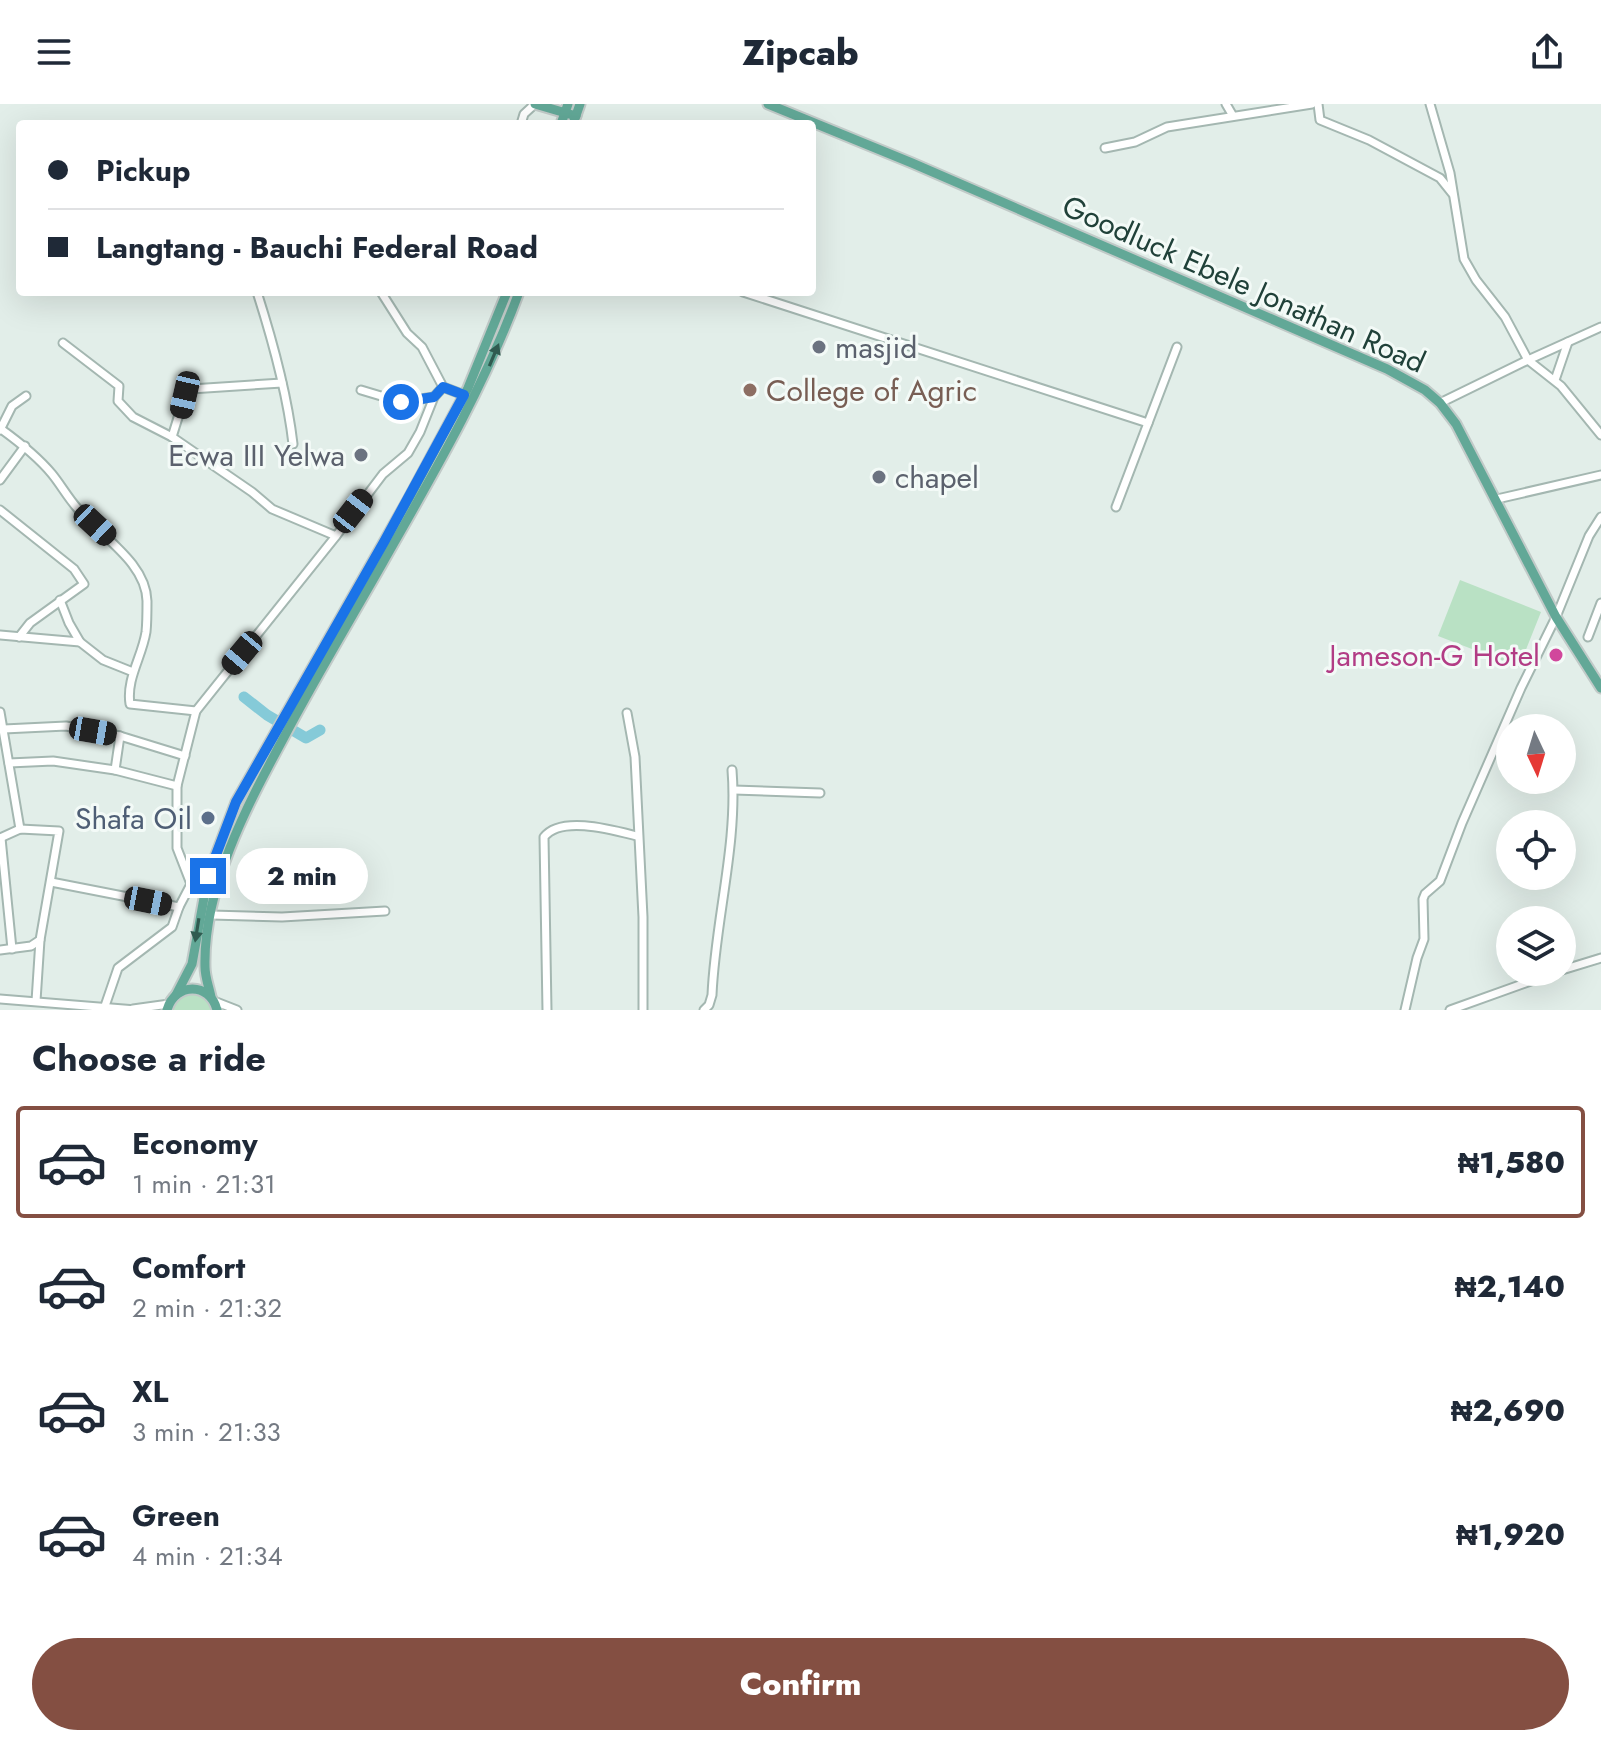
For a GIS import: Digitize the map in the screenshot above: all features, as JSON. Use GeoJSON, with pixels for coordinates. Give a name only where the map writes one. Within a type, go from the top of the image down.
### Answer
{"type":"FeatureCollection","features":[{"type":"Feature","properties":{"kind":"main road"},"geometry":{"type":"LineString","coordinates":[[535,104],[575,120],[580,104]]}},
{"type":"Feature","properties":{"kind":"main road","name":"Goodluck Ebele Jonathan Road"},"geometry":{"type":"LineString","coordinates":[[768,104],[807,120]]}},
{"type":"Feature","properties":{"kind":"main road","name":"Goodluck Ebele Jonathan Road"},"geometry":{"type":"LineString","coordinates":[[816,124],[1387,369],[1425,390],[1456,424],[1556,617],[1601,688]]}},
{"type":"Feature","properties":{"kind":"main road"},"geometry":{"type":"LineString","coordinates":[[168,1007],[192,964],[204,895],[233,809],[290,715],[464,395],[503,296]]}},
{"type":"Feature","properties":{"kind":"main road"},"geometry":{"type":"LineString","coordinates":[[290,715],[453,437],[493,358],[517,296]]}},
{"type":"Feature","properties":{"kind":"main road"},"geometry":{"type":"LineString","coordinates":[[214,1003],[205,964],[219,879],[240,821],[281,731]]}},
{"type":"Feature","properties":{"kind":"main road"},"geometry":{"type":"LineString","coordinates":[[176,995],[185,989],[197,988],[214,1003]]}},
{"type":"Feature","properties":{"kind":"street"},"geometry":{"type":"LineString","coordinates":[[522,120],[535,104]]}},
{"type":"Feature","properties":{"kind":"street"},"geometry":{"type":"LineString","coordinates":[[1226,104],[1233,116]]}},
{"type":"Feature","properties":{"kind":"street"},"geometry":{"type":"LineString","coordinates":[[1105,148],[1135,142],[1167,127],[1315,104],[1320,120],[1369,140],[1440,178],[1454,195]]}},
{"type":"Feature","properties":{"kind":"street"},"geometry":{"type":"LineString","coordinates":[[1430,104],[1454,195],[1464,259],[1469,271],[1505,317],[1528,360],[1555,380],[1601,435]]}},
{"type":"Feature","properties":{"kind":"street"},"geometry":{"type":"LineString","coordinates":[[258,296],[282,383],[293,444]]}},
{"type":"Feature","properties":{"kind":"street"},"geometry":{"type":"LineString","coordinates":[[384,296],[407,333],[422,347],[443,387],[464,395]]}},
{"type":"Feature","properties":{"kind":"street"},"geometry":{"type":"LineString","coordinates":[[755,296],[1148,423]]}},
{"type":"Feature","properties":{"kind":"street"},"geometry":{"type":"LineString","coordinates":[[1440,403],[1601,327]]}},
{"type":"Feature","properties":{"kind":"street"},"geometry":{"type":"LineString","coordinates":[[1555,380],[1568,342]]}},
{"type":"Feature","properties":{"kind":"street"},"geometry":{"type":"LineString","coordinates":[[63,343],[119,386],[118,401],[133,417],[172,437],[272,509],[336,536]]}},
{"type":"Feature","properties":{"kind":"street"},"geometry":{"type":"LineString","coordinates":[[1116,507],[1177,347]]}},
{"type":"Feature","properties":{"kind":"street"},"geometry":{"type":"LineString","coordinates":[[172,437],[185,395],[191,389],[282,383]]}},
{"type":"Feature","properties":{"kind":"street"},"geometry":{"type":"LineString","coordinates":[[204,895],[191,884],[177,848],[177,786],[196,711],[383,474],[408,453],[434,397],[443,387]]}},
{"type":"Feature","properties":{"kind":"street"},"geometry":{"type":"LineString","coordinates":[[361,390],[401,402],[434,397]]}},
{"type":"Feature","properties":{"kind":"street"},"geometry":{"type":"LineString","coordinates":[[26,396],[12,406],[0,429],[25,446],[53,475],[78,510],[111,541],[143,585],[147,598],[146,634],[133,672],[130,704],[196,711]]}},
{"type":"Feature","properties":{"kind":"street"},"geometry":{"type":"LineString","coordinates":[[0,480],[25,446]]}},
{"type":"Feature","properties":{"kind":"street"},"geometry":{"type":"LineString","coordinates":[[1497,499],[1601,475]]}},
{"type":"Feature","properties":{"kind":"street"},"geometry":{"type":"LineString","coordinates":[[0,510],[74,569],[84,584],[30,623],[19,637]]}},
{"type":"Feature","properties":{"kind":"street"},"geometry":{"type":"LineString","coordinates":[[1405,1010],[1424,939],[1423,899],[1440,881],[1479,782],[1556,617],[1589,536],[1601,517]]}},
{"type":"Feature","properties":{"kind":"street"},"geometry":{"type":"LineString","coordinates":[[60,600],[80,642],[103,660],[133,672]]}},
{"type":"Feature","properties":{"kind":"street"},"geometry":{"type":"LineString","coordinates":[[1588,637],[1601,603]]}},
{"type":"Feature","properties":{"kind":"street"},"geometry":{"type":"LineString","coordinates":[[0,635],[80,642]]}},
{"type":"Feature","properties":{"kind":"street"},"geometry":{"type":"LineString","coordinates":[[0,712],[20,829]]}},
{"type":"Feature","properties":{"kind":"street"},"geometry":{"type":"LineString","coordinates":[[627,713],[635,757],[643,917],[643,1010]]}},
{"type":"Feature","properties":{"kind":"street"},"geometry":{"type":"LineString","coordinates":[[4,729],[66,726],[120,736],[185,756]]}},
{"type":"Feature","properties":{"kind":"street"},"geometry":{"type":"LineString","coordinates":[[115,770],[120,736]]}},
{"type":"Feature","properties":{"kind":"street"},"geometry":{"type":"LineString","coordinates":[[9,763],[53,761],[115,770],[177,786]]}},
{"type":"Feature","properties":{"kind":"street"},"geometry":{"type":"LineString","coordinates":[[704,1010],[712,995],[734,790],[732,770]]}},
{"type":"Feature","properties":{"kind":"street"},"geometry":{"type":"LineString","coordinates":[[734,790],[820,793]]}},
{"type":"Feature","properties":{"kind":"street"},"geometry":{"type":"LineString","coordinates":[[547,1010],[544,837],[549,831],[570,826],[593,827],[637,836]]}},
{"type":"Feature","properties":{"kind":"street"},"geometry":{"type":"LineString","coordinates":[[12,949],[1,838],[20,829],[59,831],[40,940],[36,1001]]}},
{"type":"Feature","properties":{"kind":"street"},"geometry":{"type":"LineString","coordinates":[[51,882],[179,907]]}},
{"type":"Feature","properties":{"kind":"street"},"geometry":{"type":"LineString","coordinates":[[105,1006],[118,968],[167,933],[191,884]]}},
{"type":"Feature","properties":{"kind":"street"},"geometry":{"type":"LineString","coordinates":[[211,915],[282,917],[385,911]]}},
{"type":"Feature","properties":{"kind":"street"},"geometry":{"type":"LineString","coordinates":[[0,950],[31,946],[40,940]]}},
{"type":"Feature","properties":{"kind":"street"},"geometry":{"type":"LineString","coordinates":[[1576,966],[1601,958]]}},
{"type":"Feature","properties":{"kind":"street"},"geometry":{"type":"LineString","coordinates":[[1450,1010],[1517,986]]}},
{"type":"Feature","properties":{"kind":"street"},"geometry":{"type":"LineString","coordinates":[[0,999],[134,1010],[168,1007]]}},
{"type":"Feature","properties":{"kind":"street"},"geometry":{"type":"LineString","coordinates":[[14,999],[15,1010]]}},
{"type":"Feature","properties":{"kind":"street"},"geometry":{"type":"LineString","coordinates":[[214,1003],[237,1010]]}},
{"type":"Feature","properties":{"kind":"green space"},"geometry":{"type":"Polygon","coordinates":[[[1460,580],[1541,612],[1519,667],[1438,636],[1460,580]]]}},
{"type":"Feature","properties":{"kind":"green space"},"geometry":{"type":"Polygon","coordinates":[[[188,992],[202,993],[214,1010],[171,1010],[176,999],[188,992]]]}},
{"type":"Feature","properties":{"kind":"waterway"},"geometry":{"type":"LineString","coordinates":[[244,697],[306,738],[320,730]]}},
{"type":"Feature","properties":{"kind":"place","name":"masjid"},"geometry":{"type":"Point","coordinates":[819,347]}},
{"type":"Feature","properties":{"kind":"place","name":"College of Agric"},"geometry":{"type":"Point","coordinates":[750,390]}},
{"type":"Feature","properties":{"kind":"place","name":"Ecwa III Yelwa"},"geometry":{"type":"Point","coordinates":[361,455]}},
{"type":"Feature","properties":{"kind":"place","name":"chapel"},"geometry":{"type":"Point","coordinates":[879,477]}},
{"type":"Feature","properties":{"kind":"place","name":"Jameson-G Hotel"},"geometry":{"type":"Point","coordinates":[1556,655]}},
{"type":"Feature","properties":{"kind":"place","name":"Shafa Oil"},"geometry":{"type":"Point","coordinates":[208,818]}},
{"type":"Feature","properties":{"kind":"route"},"geometry":{"type":"LineString","coordinates":[[208,876],[236,802],[361,584],[464,395],[443,387],[434,397],[401,402]]}}]}
